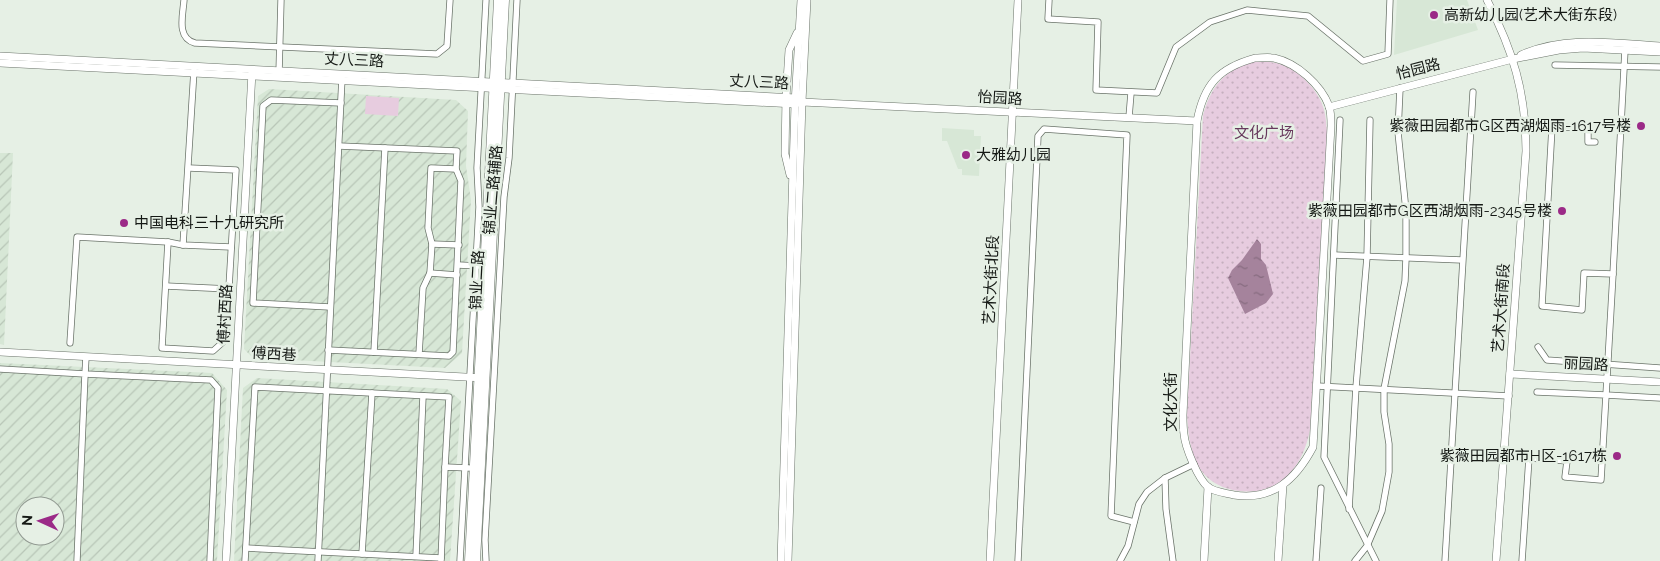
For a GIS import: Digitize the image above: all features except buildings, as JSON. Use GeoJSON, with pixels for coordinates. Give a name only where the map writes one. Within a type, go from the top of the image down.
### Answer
{"type":"FeatureCollection","features":[{"type":"Feature","properties":{"kind":"main road","name":"锦业二路"},"geometry":{"type":"LineString","coordinates":[[497,85],[498,0]]}},
{"type":"Feature","properties":{"kind":"main road","name":"锦业二路"},"geometry":{"type":"LineString","coordinates":[[469,561],[484,266],[505,0]]}},
{"type":"Feature","properties":{"kind":"main road","name":"锦业二路"},"geometry":{"type":"LineString","coordinates":[[474,468],[476,561]]}},
{"type":"Feature","properties":{"kind":"street"},"geometry":{"type":"LineString","coordinates":[[184,0],[182,32],[190,42],[437,54],[447,46],[450,0]]}},
{"type":"Feature","properties":{"kind":"street"},"geometry":{"type":"LineString","coordinates":[[279,73],[281,0]]}},
{"type":"Feature","properties":{"kind":"street","name":"锦业二路辅路"},"geometry":{"type":"LineString","coordinates":[[484,266],[477,168],[486,0]]}},
{"type":"Feature","properties":{"kind":"street","name":"锦业二路辅路"},"geometry":{"type":"LineString","coordinates":[[486,561],[485,540],[517,0]]}},
{"type":"Feature","properties":{"kind":"street"},"geometry":{"type":"LineString","coordinates":[[788,561],[801,0]]}},
{"type":"Feature","properties":{"kind":"street"},"geometry":{"type":"LineString","coordinates":[[781,561],[793,186],[798,101],[808,0]]}},
{"type":"Feature","properties":{"kind":"street","name":"艺术大街北段"},"geometry":{"type":"LineString","coordinates":[[990,561],[1018,0]]}},
{"type":"Feature","properties":{"kind":"street"},"geometry":{"type":"LineString","coordinates":[[1049,0],[1048,19],[1098,22],[1096,90],[1131,93],[1157,93],[1176,46],[1210,22],[1247,10],[1308,16],[1363,61],[1388,54],[1390,0]]}},
{"type":"Feature","properties":{"kind":"street","name":"艺术大街南段"},"geometry":{"type":"LineString","coordinates":[[1487,0],[1503,31],[1514,59],[1522,97],[1526,130],[1496,561]]}},
{"type":"Feature","properties":{"kind":"street"},"geometry":{"type":"LineString","coordinates":[[793,186],[786,154],[787,100],[790,50],[799,28]]}},
{"type":"Feature","properties":{"kind":"street","name":"怡园路"},"geometry":{"type":"LineString","coordinates":[[1514,59],[1533,50],[1564,43],[1660,46]]}},
{"type":"Feature","properties":{"kind":"street","name":"怡园路"},"geometry":{"type":"LineString","coordinates":[[1329,107],[1514,59],[1570,49],[1660,52]]}},
{"type":"Feature","properties":{"kind":"street"},"geometry":{"type":"LineString","coordinates":[[1522,561],[1529,458],[1567,461],[1565,477],[1602,480],[1625,50]]}},
{"type":"Feature","properties":{"kind":"street","name":"丈八三路"},"geometry":{"type":"LineString","coordinates":[[0,56],[194,69],[798,101]]}},
{"type":"Feature","properties":{"kind":"street","name":"文化大街"},"geometry":{"type":"LineString","coordinates":[[1255,58],[1274,58],[1296,68],[1310,79],[1321,92],[1329,107],[1331,126],[1313,446],[1304,463],[1292,477],[1275,490],[1246,496],[1226,493],[1208,487],[1194,464],[1183,434],[1197,121],[1200,106],[1205,93],[1219,74],[1238,63],[1255,58]]}},
{"type":"Feature","properties":{"kind":"street","name":"丈八三路"},"geometry":{"type":"LineString","coordinates":[[0,63],[194,69]]}},
{"type":"Feature","properties":{"kind":"street"},"geometry":{"type":"LineString","coordinates":[[1555,65],[1660,67]]}},
{"type":"Feature","properties":{"kind":"street"},"geometry":{"type":"LineString","coordinates":[[183,245],[194,69]]}},
{"type":"Feature","properties":{"kind":"street","name":"傅村西路"},"geometry":{"type":"LineString","coordinates":[[226,561],[252,72]]}},
{"type":"Feature","properties":{"kind":"street"},"geometry":{"type":"LineString","coordinates":[[318,561],[342,77]]}},
{"type":"Feature","properties":{"kind":"street"},"geometry":{"type":"LineString","coordinates":[[1355,561],[1367,546],[1382,511],[1388,472],[1389,444],[1384,412],[1384,389],[1405,281],[1406,258],[1406,211],[1398,132],[1400,88]]}},
{"type":"Feature","properties":{"kind":"street"},"geometry":{"type":"LineString","coordinates":[[1445,561],[1473,92]]}},
{"type":"Feature","properties":{"kind":"street"},"geometry":{"type":"LineString","coordinates":[[1129,117],[1131,93]]}},
{"type":"Feature","properties":{"kind":"street"},"geometry":{"type":"LineString","coordinates":[[330,307],[253,303],[263,106],[271,100],[341,104]]}},
{"type":"Feature","properties":{"kind":"street","name":"怡园路"},"geometry":{"type":"LineString","coordinates":[[798,101],[1197,121]]}},
{"type":"Feature","properties":{"kind":"street"},"geometry":{"type":"LineString","coordinates":[[1340,120],[1324,457],[1376,561]]}},
{"type":"Feature","properties":{"kind":"street"},"geometry":{"type":"LineString","coordinates":[[1349,510],[1356,387],[1367,257],[1370,120]]}},
{"type":"Feature","properties":{"kind":"street"},"geometry":{"type":"LineString","coordinates":[[1595,142],[1588,142],[1588,128],[1552,127],[1542,306],[1582,310],[1584,273],[1613,274]]}},
{"type":"Feature","properties":{"kind":"street"},"geometry":{"type":"LineString","coordinates":[[1018,561],[1038,136],[1044,129],[1127,135],[1110,516],[1134,522]]}},
{"type":"Feature","properties":{"kind":"street"},"geometry":{"type":"LineString","coordinates":[[328,350],[449,356],[453,352],[458,264],[461,181],[456,169],[457,151],[339,146]]}},
{"type":"Feature","properties":{"kind":"street"},"geometry":{"type":"LineString","coordinates":[[374,352],[385,148]]}},
{"type":"Feature","properties":{"kind":"street"},"geometry":{"type":"LineString","coordinates":[[168,242],[162,348],[212,350],[224,342],[226,337],[236,170],[189,168]]}},
{"type":"Feature","properties":{"kind":"street"},"geometry":{"type":"LineString","coordinates":[[419,354],[423,288],[430,273],[432,244],[428,228],[431,168],[456,169]]}},
{"type":"Feature","properties":{"kind":"street"},"geometry":{"type":"LineString","coordinates":[[70,343],[77,237],[231,247]]}},
{"type":"Feature","properties":{"kind":"street"},"geometry":{"type":"LineString","coordinates":[[432,244],[459,245]]}},
{"type":"Feature","properties":{"kind":"street"},"geometry":{"type":"LineString","coordinates":[[1334,255],[1462,260]]}},
{"type":"Feature","properties":{"kind":"street"},"geometry":{"type":"LineString","coordinates":[[458,264],[484,266]]}},
{"type":"Feature","properties":{"kind":"street"},"geometry":{"type":"LineString","coordinates":[[430,273],[457,275]]}},
{"type":"Feature","properties":{"kind":"street"},"geometry":{"type":"LineString","coordinates":[[166,286],[229,289]]}},
{"type":"Feature","properties":{"kind":"street"},"geometry":{"type":"LineString","coordinates":[[1538,347],[1546,360],[1660,368]]}},
{"type":"Feature","properties":{"kind":"street","name":"傅西巷"},"geometry":{"type":"LineString","coordinates":[[0,352],[478,378]]}},
{"type":"Feature","properties":{"kind":"street"},"geometry":{"type":"LineString","coordinates":[[77,561],[86,357]]}},
{"type":"Feature","properties":{"kind":"street"},"geometry":{"type":"LineString","coordinates":[[0,369],[211,380],[218,388],[210,561]]}},
{"type":"Feature","properties":{"kind":"street","name":"丽园路"},"geometry":{"type":"LineString","coordinates":[[1510,374],[1660,382]]}},
{"type":"Feature","properties":{"kind":"street"},"geometry":{"type":"LineString","coordinates":[[1317,386],[1508,396]]}},
{"type":"Feature","properties":{"kind":"street"},"geometry":{"type":"LineString","coordinates":[[245,561],[255,387],[449,397],[441,559],[416,556],[246,548]]}},
{"type":"Feature","properties":{"kind":"street"},"geometry":{"type":"LineString","coordinates":[[1537,392],[1660,398]]}},
{"type":"Feature","properties":{"kind":"street"},"geometry":{"type":"LineString","coordinates":[[362,554],[372,394]]}},
{"type":"Feature","properties":{"kind":"street"},"geometry":{"type":"LineString","coordinates":[[416,556],[424,396]]}},
{"type":"Feature","properties":{"kind":"street"},"geometry":{"type":"LineString","coordinates":[[1120,561],[1128,546],[1138,504],[1147,492],[1165,478],[1194,464]]}},
{"type":"Feature","properties":{"kind":"street"},"geometry":{"type":"LineString","coordinates":[[445,467],[474,468],[460,561]]}},
{"type":"Feature","properties":{"kind":"street"},"geometry":{"type":"LineString","coordinates":[[1165,478],[1166,509],[1172,561]]}},
{"type":"Feature","properties":{"kind":"street"},"geometry":{"type":"LineString","coordinates":[[1278,561],[1283,485]]}},
{"type":"Feature","properties":{"kind":"street"},"geometry":{"type":"LineString","coordinates":[[1204,561],[1208,487]]}},
{"type":"Feature","properties":{"kind":"street"},"geometry":{"type":"LineString","coordinates":[[1316,561],[1321,488]]}},
{"type":"Feature","properties":{"kind":"shaded area","name":"高新幼儿园(艺术大街东段)"},"geometry":{"type":"Polygon","coordinates":[[[1397,0],[1467,0],[1478,30],[1394,55],[1397,0]]]}},
{"type":"Feature","properties":{"kind":"shaded area"},"geometry":{"type":"Polygon","coordinates":[[[269,89],[456,100],[468,111],[466,166],[471,200],[462,353],[445,368],[253,358],[244,349],[258,96],[269,89]]]}},
{"type":"Feature","properties":{"kind":"shaded area","name":"大雅幼儿园"},"geometry":{"type":"Polygon","coordinates":[[[942,128],[974,130],[974,136],[981,136],[979,176],[962,175],[962,169],[958,169],[947,141],[942,141],[942,128]]]}},
{"type":"Feature","properties":{"kind":"shaded area"},"geometry":{"type":"Polygon","coordinates":[[[0,153],[13,153],[4,345],[0,344],[0,153]]]}},
{"type":"Feature","properties":{"kind":"shaded area"},"geometry":{"type":"Polygon","coordinates":[[[0,363],[212,373],[227,390],[217,561],[0,561],[0,363]]]}},
{"type":"Feature","properties":{"kind":"shaded area"},"geometry":{"type":"Polygon","coordinates":[[[257,378],[447,389],[461,401],[450,561],[234,561],[243,388],[257,378]]]}},
{"type":"Feature","properties":{"kind":"green space","name":"文化广场"},"geometry":{"type":"Polygon","coordinates":[[[1252,62],[1270,62],[1283,65],[1304,78],[1315,91],[1322,104],[1327,132],[1310,430],[1302,455],[1287,476],[1267,489],[1254,491],[1223,487],[1212,481],[1202,472],[1194,457],[1188,431],[1187,414],[1203,116],[1214,89],[1226,75],[1242,65],[1252,62]]]}},
{"type":"Feature","properties":{"kind":"green space"},"geometry":{"type":"Polygon","coordinates":[[[366,96],[399,98],[398,116],[365,114],[366,96]]]}},
{"type":"Feature","properties":{"kind":"water"},"geometry":{"type":"Polygon","coordinates":[[[1257,239],[1261,244],[1261,259],[1266,265],[1273,294],[1266,303],[1245,314],[1228,278],[1232,270],[1242,260],[1257,239]]]}},
{"type":"Feature","properties":{"kind":"place","name":"高新幼儿园(艺术大街东段)"},"geometry":{"type":"Point","coordinates":[1434,15]}},
{"type":"Feature","properties":{"kind":"place","name":"紫薇田园都市G区西湖烟雨-1617号楼"},"geometry":{"type":"Point","coordinates":[1641,126]}},
{"type":"Feature","properties":{"kind":"place","name":"大雅幼儿园"},"geometry":{"type":"Point","coordinates":[966,155]}},
{"type":"Feature","properties":{"kind":"place","name":"紫薇田园都市G区西湖烟雨-2345号楼"},"geometry":{"type":"Point","coordinates":[1562,211]}},
{"type":"Feature","properties":{"kind":"place","name":"中国电科三十九研究所"},"geometry":{"type":"Point","coordinates":[124,223]}},
{"type":"Feature","properties":{"kind":"place","name":"紫薇田园都市H区-1617栋"},"geometry":{"type":"Point","coordinates":[1617,456]}}]}
